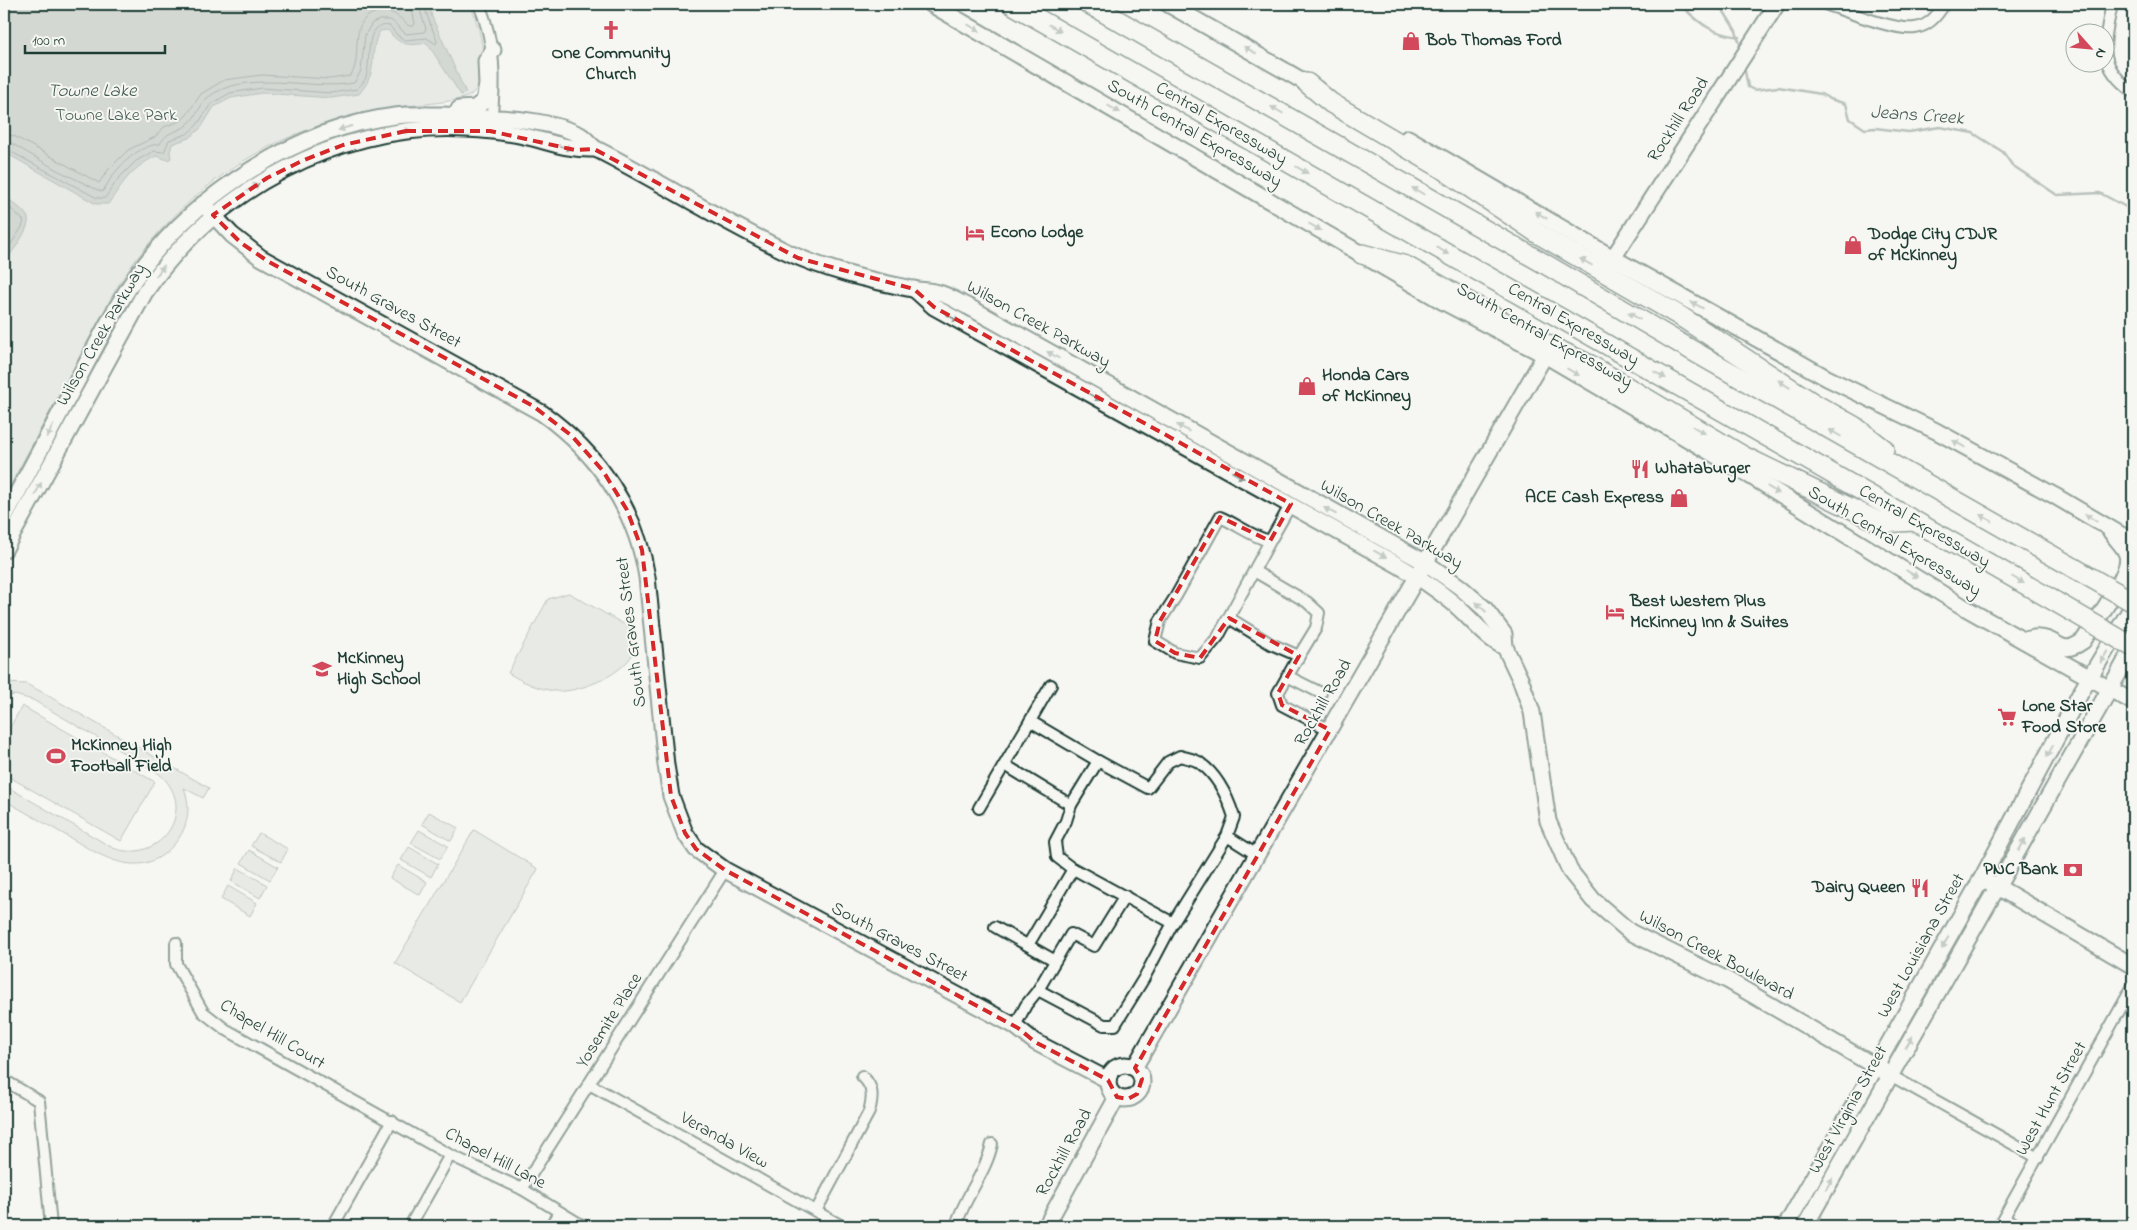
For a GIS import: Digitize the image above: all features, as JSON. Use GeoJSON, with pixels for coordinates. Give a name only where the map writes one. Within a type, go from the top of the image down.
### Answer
{"type":"FeatureCollection","features":[{"type":"Feature","properties":{"kind":"highway","name":"Central Expressway"},"geometry":{"type":"LineString","coordinates":[[1012,4],[2056,602],[2133,648]]}},
{"type":"Feature","properties":{"kind":"highway"},"geometry":{"type":"LineString","coordinates":[[1089,4],[2133,603]]}},
{"type":"Feature","properties":{"kind":"highway"},"geometry":{"type":"LineString","coordinates":[[1307,84],[1331,103],[1438,166],[1537,233],[1680,316],[1813,402],[1854,426],[1938,491]]}},
{"type":"Feature","properties":{"kind":"highway"},"geometry":{"type":"LineString","coordinates":[[1362,254],[1406,266],[1525,334],[1590,366],[1744,456],[1872,518],[1881,522],[1915,521]]}},
{"type":"Feature","properties":{"kind":"highway"},"geometry":{"type":"LineString","coordinates":[[2074,568],[2133,588]]}},
{"type":"Feature","properties":{"kind":"main road","name":"South Central Expressway"},"geometry":{"type":"LineString","coordinates":[[931,4],[1442,301],[1545,356],[1744,472],[1962,606],[2133,702]]}},
{"type":"Feature","properties":{"kind":"main road"},"geometry":{"type":"LineString","coordinates":[[1168,4],[1307,84],[1447,160],[1613,258],[1827,378],[1936,431],[2055,496],[2133,542]]}},
{"type":"Feature","properties":{"kind":"main road","name":"Rockhill Road"},"geometry":{"type":"LineString","coordinates":[[1613,258],[1777,4]]}},
{"type":"Feature","properties":{"kind":"main road"},"geometry":{"type":"LineString","coordinates":[[371,121],[401,112],[471,109],[479,106],[484,101],[487,91],[486,61],[492,50]]}},
{"type":"Feature","properties":{"kind":"main road","name":"Wilson Creek Parkway"},"geometry":{"type":"LineString","coordinates":[[4,518],[109,321],[138,273],[172,233],[203,204],[234,180],[284,152],[330,133],[371,121],[394,116],[432,115],[491,124]]}},
{"type":"Feature","properties":{"kind":"main road","name":"Wilson Creek Parkway"},"geometry":{"type":"LineString","coordinates":[[4,550],[134,311],[154,279],[181,247],[213,215],[267,178],[304,160],[343,145],[397,132],[491,124],[507,117],[561,129],[581,136],[594,149],[628,165],[750,234],[798,258],[839,271],[914,289],[940,293],[969,307],[1426,563],[1460,587],[1485,609],[1504,634],[1505,647],[1494,642],[1451,601],[1418,577],[1291,504],[934,307],[914,289]]}},
{"type":"Feature","properties":{"kind":"main road","name":"South Graves Street"},"geometry":{"type":"LineString","coordinates":[[203,204],[241,243],[264,259],[533,406],[572,436],[603,471],[627,510],[645,563],[666,765],[671,796],[685,833],[696,849],[725,870],[1016,1027],[1040,1032],[1111,1075]]}},
{"type":"Feature","properties":{"kind":"main road"},"geometry":{"type":"LineString","coordinates":[[109,357],[105,346],[134,293],[138,273]]}},
{"type":"Feature","properties":{"kind":"main road","name":"Rockhill Road"},"geometry":{"type":"LineString","coordinates":[[1134,1068],[1545,356]]}},
{"type":"Feature","properties":{"kind":"main road"},"geometry":{"type":"LineString","coordinates":[[2023,640],[2040,637],[2066,649],[2075,647],[2083,641],[2122,578],[2127,564],[2127,555],[2109,528]]}},
{"type":"Feature","properties":{"kind":"main road","name":"West Louisiana Street"},"geometry":{"type":"LineString","coordinates":[[1786,1226],[1982,878],[2081,692],[2091,678],[2133,603]]}},
{"type":"Feature","properties":{"kind":"main road","name":"Wilson Creek Boulevard"},"geometry":{"type":"LineString","coordinates":[[1505,647],[1521,681],[1532,712],[1548,821],[1570,871],[1593,900],[1630,932],[1729,981],[1890,1075]]}},
{"type":"Feature","properties":{"kind":"main road","name":"West Virginia Street"},"geometry":{"type":"LineString","coordinates":[[1805,1226],[2133,648]]}},
{"type":"Feature","properties":{"kind":"main road"},"geometry":{"type":"LineString","coordinates":[[1982,878],[2133,966]]}},
{"type":"Feature","properties":{"kind":"main road"},"geometry":{"type":"LineString","coordinates":[[1121,1066],[1134,1068],[1142,1079],[1141,1090],[1133,1098],[1117,1098],[1110,1090],[1111,1075],[1121,1066]]}},
{"type":"Feature","properties":{"kind":"main road","name":"Rockhill Road"},"geometry":{"type":"LineString","coordinates":[[1046,1226],[1117,1098]]}},
{"type":"Feature","properties":{"kind":"street"},"geometry":{"type":"LineString","coordinates":[[479,4],[489,30],[492,50],[494,82],[491,124]]}},
{"type":"Feature","properties":{"kind":"street"},"geometry":{"type":"LineString","coordinates":[[1825,4],[1893,26],[1909,28],[1920,27],[1930,21],[1944,4]]}},
{"type":"Feature","properties":{"kind":"street"},"geometry":{"type":"LineString","coordinates":[[2112,4],[2106,32],[2106,54],[2113,74],[2133,92]]}},
{"type":"Feature","properties":{"kind":"street"},"geometry":{"type":"LineString","coordinates":[[1270,541],[1259,539],[1235,523],[1220,518],[1160,621],[1155,641],[1175,653],[1200,658],[1218,638],[1291,504]]}},
{"type":"Feature","properties":{"kind":"street"},"geometry":{"type":"LineString","coordinates":[[1254,571],[1307,602],[1319,613],[1316,628],[1278,693],[1282,705],[1330,730]]}},
{"type":"Feature","properties":{"kind":"street"},"geometry":{"type":"LineString","coordinates":[[1229,618],[1271,644],[1299,656]]}},
{"type":"Feature","properties":{"kind":"street"},"geometry":{"type":"LineString","coordinates":[[1287,676],[1321,693]]}},
{"type":"Feature","properties":{"kind":"street"},"geometry":{"type":"LineString","coordinates":[[979,808],[1051,685]]}},
{"type":"Feature","properties":{"kind":"street"},"geometry":{"type":"LineString","coordinates":[[1030,721],[1148,788],[1168,762],[1180,756],[1199,762],[1212,776],[1230,804],[1234,817],[1227,836],[1174,922],[1144,978],[1115,1024],[1104,1025],[1038,990]]}},
{"type":"Feature","properties":{"kind":"street"},"geometry":{"type":"LineString","coordinates":[[1098,760],[1070,805],[1066,821],[1054,842],[1057,857],[1073,869],[1174,922]]}},
{"type":"Feature","properties":{"kind":"street"},"geometry":{"type":"LineString","coordinates":[[1005,765],[1070,805]]}},
{"type":"Feature","properties":{"kind":"street"},"geometry":{"type":"LineString","coordinates":[[1227,836],[1258,855]]}},
{"type":"Feature","properties":{"kind":"street"},"geometry":{"type":"LineString","coordinates":[[1028,945],[1073,869]]}},
{"type":"Feature","properties":{"kind":"street","name":"Yosemite Place"},"geometry":{"type":"LineString","coordinates":[[522,1190],[725,870]]}},
{"type":"Feature","properties":{"kind":"street"},"geometry":{"type":"LineString","coordinates":[[1016,1027],[1026,1005],[1038,990],[1071,934],[1094,946],[1125,896]]}},
{"type":"Feature","properties":{"kind":"street"},"geometry":{"type":"LineString","coordinates":[[995,927],[1054,960]]}},
{"type":"Feature","properties":{"kind":"street","name":"Chapel Hill Court"},"geometry":{"type":"LineString","coordinates":[[176,943],[176,964],[203,1012],[225,1029],[392,1121]]}},
{"type":"Feature","properties":{"kind":"street","name":"West Hunt Street"},"geometry":{"type":"LineString","coordinates":[[2002,1222],[2133,986]]}},
{"type":"Feature","properties":{"kind":"street","name":"Wilson Creek Boulevard"},"geometry":{"type":"LineString","coordinates":[[1890,1075],[2038,1158]]}},
{"type":"Feature","properties":{"kind":"street"},"geometry":{"type":"LineString","coordinates":[[816,1211],[870,1112],[873,1096],[872,1088],[862,1076]]}},
{"type":"Feature","properties":{"kind":"street"},"geometry":{"type":"LineString","coordinates":[[4,1080],[39,1102],[51,1226]]}},
{"type":"Feature","properties":{"kind":"street","name":"Veranda View"},"geometry":{"type":"LineString","coordinates":[[589,1084],[842,1226]]}},
{"type":"Feature","properties":{"kind":"street"},"geometry":{"type":"LineString","coordinates":[[333,1226],[392,1121]]}},
{"type":"Feature","properties":{"kind":"street","name":"Chapel Hill Lane"},"geometry":{"type":"LineString","coordinates":[[392,1121],[450,1155],[522,1190],[583,1226]]}},
{"type":"Feature","properties":{"kind":"street"},"geometry":{"type":"LineString","coordinates":[[956,1226],[962,1207],[986,1163],[992,1144]]}},
{"type":"Feature","properties":{"kind":"street"},"geometry":{"type":"LineString","coordinates":[[410,1226],[450,1155]]}},
{"type":"Feature","properties":{"kind":"street"},"geometry":{"type":"LineString","coordinates":[[551,1226],[559,1212]]}},
{"type":"Feature","properties":{"kind":"street"},"geometry":{"type":"LineString","coordinates":[[2002,1222],[2019,1226]]}},
{"type":"Feature","properties":{"kind":"highlighted area"},"geometry":{"type":"Polygon","coordinates":[[[406,131],[490,131],[575,150],[594,149],[798,258],[914,289],[934,307],[1291,504],[1270,541],[1220,517],[1160,621],[1155,641],[1175,653],[1200,658],[1229,618],[1299,656],[1278,693],[1282,705],[1330,730],[1135,1068],[1142,1079],[1137,1094],[1128,1099],[1117,1097],[1108,1080],[1035,1042],[1018,1028],[725,870],[696,849],[685,833],[671,796],[642,550],[627,510],[603,471],[572,436],[533,406],[269,262],[241,243],[213,215],[267,178],[304,160],[343,145],[406,131]]]}},
{"type":"Feature","properties":{"kind":"green space","name":"Towne Lake Park"},"geometry":{"type":"Polygon","coordinates":[[[4,4],[470,4],[481,37],[483,62],[482,74],[478,85],[472,94],[467,97],[379,110],[322,124],[252,156],[234,167],[186,205],[158,233],[116,288],[4,497],[4,4]]]}},
{"type":"Feature","properties":{"kind":"green space"},"geometry":{"type":"Polygon","coordinates":[[[569,593],[634,630],[635,644],[632,656],[614,672],[602,679],[590,685],[565,691],[537,687],[508,673],[548,599],[569,593]]]}},
{"type":"Feature","properties":{"kind":"green space"},"geometry":{"type":"Polygon","coordinates":[[[4,683],[26,684],[40,691],[209,788],[203,798],[184,788],[188,802],[186,823],[176,842],[163,855],[150,862],[122,863],[94,852],[4,800],[4,785],[113,848],[131,851],[147,849],[160,841],[170,830],[175,816],[176,801],[170,786],[158,773],[33,700],[15,695],[4,696],[4,683]]]}},
{"type":"Feature","properties":{"kind":"green space","name":"McKinney High Football Field"},"geometry":{"type":"Polygon","coordinates":[[[22,706],[155,782],[121,841],[4,774],[4,738],[22,706]]]}},
{"type":"Feature","properties":{"kind":"green space"},"geometry":{"type":"Polygon","coordinates":[[[429,812],[458,828],[451,841],[422,824],[429,812]]]}},
{"type":"Feature","properties":{"kind":"green space"},"geometry":{"type":"Polygon","coordinates":[[[419,830],[448,846],[440,859],[411,843],[419,830]]]}},
{"type":"Feature","properties":{"kind":"green space"},"geometry":{"type":"Polygon","coordinates":[[[474,830],[538,869],[460,1002],[395,963],[474,830]]]}},
{"type":"Feature","properties":{"kind":"green space"},"geometry":{"type":"Polygon","coordinates":[[[259,833],[288,849],[281,862],[251,846],[259,833]]]}},
{"type":"Feature","properties":{"kind":"green space"},"geometry":{"type":"Polygon","coordinates":[[[409,847],[438,864],[431,877],[401,860],[409,847]]]}},
{"type":"Feature","properties":{"kind":"green space"},"geometry":{"type":"Polygon","coordinates":[[[249,850],[278,867],[270,880],[241,863],[249,850]]]}},
{"type":"Feature","properties":{"kind":"green space"},"geometry":{"type":"Polygon","coordinates":[[[398,865],[427,882],[420,895],[390,878],[398,865]]]}},
{"type":"Feature","properties":{"kind":"green space"},"geometry":{"type":"Polygon","coordinates":[[[238,868],[267,885],[260,898],[231,881],[238,868]]]}},
{"type":"Feature","properties":{"kind":"green space"},"geometry":{"type":"Polygon","coordinates":[[[228,886],[257,903],[250,916],[221,899],[228,886]]]}},
{"type":"Feature","properties":{"kind":"water","name":"Towne Lake"},"geometry":{"type":"Polygon","coordinates":[[[4,4],[429,4],[432,17],[466,93],[461,95],[427,43],[405,44],[396,39],[388,30],[380,31],[374,47],[370,77],[359,94],[331,98],[262,93],[231,98],[214,107],[201,128],[189,138],[172,144],[171,158],[168,160],[156,156],[147,161],[133,171],[108,204],[96,204],[4,152],[4,4]]]}},
{"type":"Feature","properties":{"kind":"water"},"geometry":{"type":"Polygon","coordinates":[[[4,195],[22,210],[28,220],[24,233],[4,263],[4,195]]]}},
{"type":"Feature","properties":{"kind":"waterway","name":"Jeans Creek"},"geometry":{"type":"LineString","coordinates":[[1655,4],[1671,7],[1715,8],[1723,10],[1736,31],[1741,48]]}},
{"type":"Feature","properties":{"kind":"waterway"},"geometry":{"type":"LineString","coordinates":[[1684,8],[1709,28],[1739,37]]}},
{"type":"Feature","properties":{"kind":"waterway","name":"Jeans Creek"},"geometry":{"type":"LineString","coordinates":[[1744,66],[1748,87],[1754,90],[1778,87],[1821,94],[1846,104],[1850,119],[1865,129],[1875,128],[1909,132],[1940,127],[1973,133],[2003,152],[2012,165],[2057,195],[2100,193],[2126,207],[2133,215]]}},
{"type":"Feature","properties":{"kind":"place","name":"One Community Church"},"geometry":{"type":"Point","coordinates":[611,30]}},
{"type":"Feature","properties":{"kind":"place","name":"Bob Thomas Ford"},"geometry":{"type":"Point","coordinates":[1411,41]}},
{"type":"Feature","properties":{"kind":"place","name":"Econo Lodge"},"geometry":{"type":"Point","coordinates":[975,233]}},
{"type":"Feature","properties":{"kind":"place","name":"Dodge City CDJR of McKinney"},"geometry":{"type":"Point","coordinates":[1853,245]}},
{"type":"Feature","properties":{"kind":"place","name":"Honda Cars of McKinney"},"geometry":{"type":"Point","coordinates":[1307,386]}},
{"type":"Feature","properties":{"kind":"place","name":"Whataburger"},"geometry":{"type":"Point","coordinates":[1640,469]}},
{"type":"Feature","properties":{"kind":"place","name":"ACE Cash Express"},"geometry":{"type":"Point","coordinates":[1679,498]}},
{"type":"Feature","properties":{"kind":"place","name":"Best Western Plus McKinney Inn & Suites"},"geometry":{"type":"Point","coordinates":[1615,612]}},
{"type":"Feature","properties":{"kind":"place","name":"McKinney High School"},"geometry":{"type":"Point","coordinates":[322,669]}},
{"type":"Feature","properties":{"kind":"place","name":"Lone Star Food Store"},"geometry":{"type":"Point","coordinates":[2007,717]}},
{"type":"Feature","properties":{"kind":"place","name":"McKinney High Football Field"},"geometry":{"type":"Point","coordinates":[56,756]}},
{"type":"Feature","properties":{"kind":"place","name":"PNC Bank"},"geometry":{"type":"Point","coordinates":[2073,870]}},
{"type":"Feature","properties":{"kind":"place","name":"Dairy Queen"},"geometry":{"type":"Point","coordinates":[1920,888]}}]}
